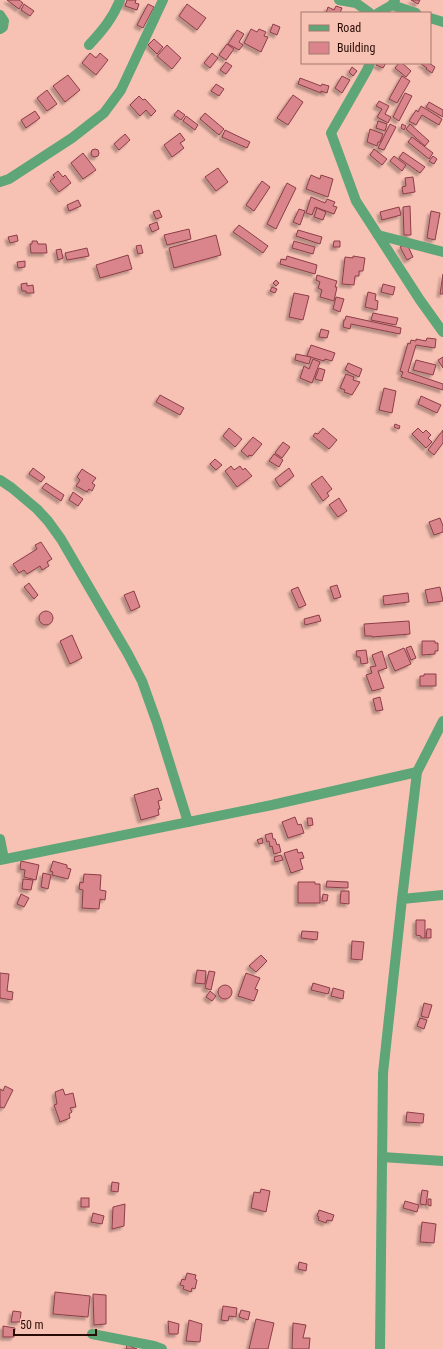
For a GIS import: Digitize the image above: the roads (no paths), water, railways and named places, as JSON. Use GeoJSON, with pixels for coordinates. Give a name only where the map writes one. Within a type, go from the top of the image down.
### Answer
{"type":"FeatureCollection","features":[{"type":"Feature","properties":{"kind":"street"},"geometry":{"type":"LineString","coordinates":[[89,45],[105,28],[120,0]]}},
{"type":"Feature","properties":{"kind":"street"},"geometry":{"type":"LineString","coordinates":[[0,182],[10,179],[72,138],[104,113],[121,90],[163,0]]}},
{"type":"Feature","properties":{"kind":"street"},"geometry":{"type":"LineString","coordinates":[[338,0],[356,3],[369,12]]}},
{"type":"Feature","properties":{"kind":"street"},"geometry":{"type":"LineString","coordinates":[[379,12],[394,2],[414,12]]}},
{"type":"Feature","properties":{"kind":"street"},"geometry":{"type":"LineString","coordinates":[[0,15],[4,21],[0,29]]}},
{"type":"Feature","properties":{"kind":"street"},"geometry":{"type":"LineString","coordinates":[[431,18],[443,22]]}},
{"type":"Feature","properties":{"kind":"street"},"geometry":{"type":"LineString","coordinates":[[370,64],[331,133],[356,201],[420,300],[443,332]]}},
{"type":"Feature","properties":{"kind":"street"},"geometry":{"type":"LineString","coordinates":[[378,235],[443,252]]}},
{"type":"Feature","properties":{"kind":"street"},"geometry":{"type":"LineString","coordinates":[[0,480],[32,505],[48,521],[61,539],[128,654],[142,681],[157,723],[188,822]]}},
{"type":"Feature","properties":{"kind":"street"},"geometry":{"type":"LineString","coordinates":[[380,1349],[383,1074],[417,772],[443,721]]}},
{"type":"Feature","properties":{"kind":"street"},"geometry":{"type":"LineString","coordinates":[[0,839],[2,860],[272,805],[417,772]]}},
{"type":"Feature","properties":{"kind":"street"},"geometry":{"type":"LineString","coordinates":[[402,899],[443,895]]}},
{"type":"Feature","properties":{"kind":"street"},"geometry":{"type":"LineString","coordinates":[[382,1157],[443,1162]]}},
{"type":"Feature","properties":{"kind":"street"},"geometry":{"type":"LineString","coordinates":[[92,1334],[154,1346],[162,1349]]}}]}
